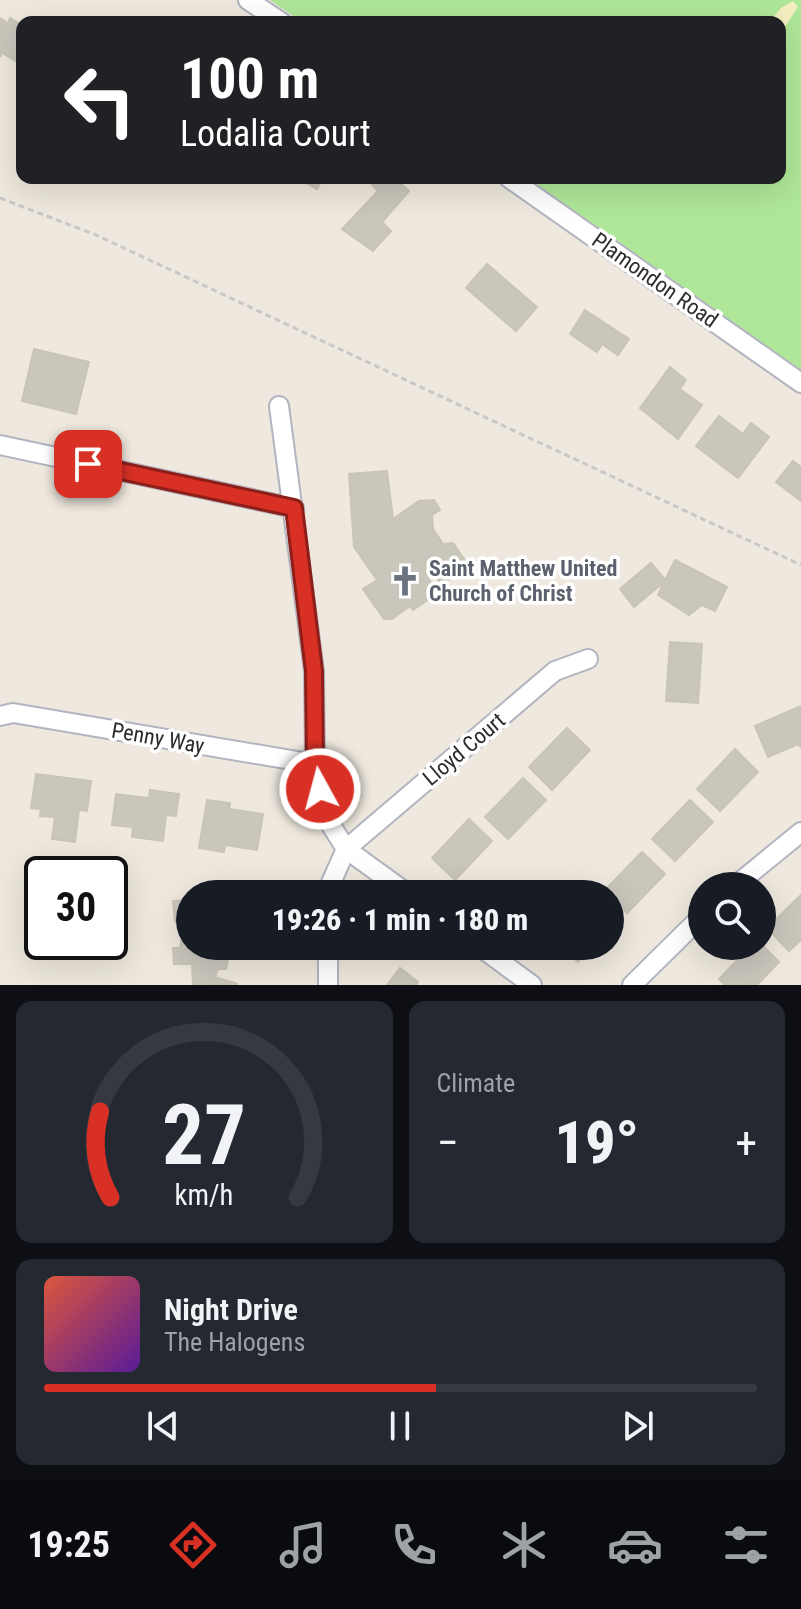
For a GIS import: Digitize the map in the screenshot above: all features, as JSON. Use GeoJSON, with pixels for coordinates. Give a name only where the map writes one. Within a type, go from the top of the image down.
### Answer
{"type":"FeatureCollection","features":[{"type":"Feature","properties":{"kind":"street"},"geometry":{"type":"LineString","coordinates":[[248,0],[272,16]]}},
{"type":"Feature","properties":{"kind":"street","name":"Plamondon Road"},"geometry":{"type":"LineString","coordinates":[[518,184],[801,383]]}},
{"type":"Feature","properties":{"kind":"street"},"geometry":{"type":"LineString","coordinates":[[279,406],[314,671],[315,764],[324,814],[346,849],[389,880]]}},
{"type":"Feature","properties":{"kind":"street"},"geometry":{"type":"LineString","coordinates":[[0,445],[294,508]]}},
{"type":"Feature","properties":{"kind":"street","name":"Lloyd Court"},"geometry":{"type":"LineString","coordinates":[[346,849],[555,671],[588,659]]}},
{"type":"Feature","properties":{"kind":"street","name":"Penny Way"},"geometry":{"type":"LineString","coordinates":[[0,716],[13,713],[315,764]]}},
{"type":"Feature","properties":{"kind":"street"},"geometry":{"type":"LineString","coordinates":[[752,872],[801,832]]}},
{"type":"Feature","properties":{"kind":"street"},"geometry":{"type":"LineString","coordinates":[[332,880],[346,849]]}},
{"type":"Feature","properties":{"kind":"street"},"geometry":{"type":"LineString","coordinates":[[632,985],[688,930]]}},
{"type":"Feature","properties":{"kind":"street"},"geometry":{"type":"LineString","coordinates":[[328,960],[328,985]]}},
{"type":"Feature","properties":{"kind":"street"},"geometry":{"type":"LineString","coordinates":[[498,960],[532,985]]}},
{"type":"Feature","properties":{"kind":"path"},"geometry":{"type":"LineString","coordinates":[[0,198],[96,235],[801,565]]}},
{"type":"Feature","properties":{"kind":"green space"},"geometry":{"type":"Polygon","coordinates":[[[270,0],[801,0],[801,370],[537,184],[786,184],[786,16],[293,16],[270,0]]]}},
{"type":"Feature","properties":{"kind":"sand"},"geometry":{"type":"Polygon","coordinates":[[[793,1],[798,7],[786,25],[786,16],[774,16],[793,1]]]}},
{"type":"Feature","properties":{"kind":"building"},"geometry":{"type":"Polygon","coordinates":[[[0,18],[8,23],[10,18],[16,22],[16,61],[2,53],[0,57],[0,18]]]}},
{"type":"Feature","properties":{"kind":"building"},"geometry":{"type":"Polygon","coordinates":[[[401,184],[409,191],[382,222],[391,231],[373,251],[342,229],[378,191],[372,185],[401,184]]]}},
{"type":"Feature","properties":{"kind":"building"},"geometry":{"type":"Polygon","coordinates":[[[487,264],[537,307],[516,331],[466,288],[487,264]]]}},
{"type":"Feature","properties":{"kind":"building"},"geometry":{"type":"Polygon","coordinates":[[[585,310],[629,339],[618,355],[602,344],[597,352],[570,334],[585,310]]]}},
{"type":"Feature","properties":{"kind":"building"},"geometry":{"type":"Polygon","coordinates":[[[34,349],[89,362],[76,414],[22,401],[34,349]]]}},
{"type":"Feature","properties":{"kind":"building"},"geometry":{"type":"Polygon","coordinates":[[[670,367],[686,380],[680,389],[702,405],[678,439],[640,408],[670,367]]]}},
{"type":"Feature","properties":{"kind":"building"},"geometry":{"type":"Polygon","coordinates":[[[719,416],[743,434],[751,423],[769,437],[738,478],[696,446],[719,416]]]}},
{"type":"Feature","properties":{"kind":"building"},"geometry":{"type":"Polygon","coordinates":[[[793,461],[801,467],[801,501],[776,482],[793,461]]]}},
{"type":"Feature","properties":{"kind":"building"},"geometry":{"type":"Polygon","coordinates":[[[387,471],[393,519],[419,501],[434,500],[440,510],[432,515],[433,529],[443,544],[453,543],[470,568],[441,584],[425,562],[426,575],[438,593],[413,610],[410,606],[392,619],[384,619],[363,589],[377,580],[354,547],[349,474],[387,471]]]}},
{"type":"Feature","properties":{"kind":"building"},"geometry":{"type":"Polygon","coordinates":[[[675,560],[727,587],[715,611],[702,605],[689,615],[658,595],[664,582],[634,607],[620,589],[651,563],[665,580],[675,560]]]}},
{"type":"Feature","properties":{"kind":"building"},"geometry":{"type":"Polygon","coordinates":[[[670,642],[702,644],[698,703],[666,701],[670,642]]]}},
{"type":"Feature","properties":{"kind":"building"},"geometry":{"type":"Polygon","coordinates":[[[801,706],[801,747],[798,744],[768,757],[755,726],[801,706]]]}},
{"type":"Feature","properties":{"kind":"building"},"geometry":{"type":"Polygon","coordinates":[[[567,728],[590,750],[552,790],[529,767],[567,728]]]}},
{"type":"Feature","properties":{"kind":"building"},"geometry":{"type":"Polygon","coordinates":[[[735,749],[758,772],[720,811],[697,789],[735,749]]]}},
{"type":"Feature","properties":{"kind":"building"},"geometry":{"type":"Polygon","coordinates":[[[36,774],[91,781],[87,811],[79,810],[75,842],[52,839],[55,817],[40,816],[41,809],[31,808],[36,774]]]}},
{"type":"Feature","properties":{"kind":"building"},"geometry":{"type":"Polygon","coordinates":[[[523,778],[546,800],[508,839],[485,817],[523,778]]]}},
{"type":"Feature","properties":{"kind":"building"},"geometry":{"type":"Polygon","coordinates":[[[150,790],[179,794],[176,816],[166,815],[163,841],[132,837],[133,827],[112,825],[116,794],[149,798],[150,790]]]}},
{"type":"Feature","properties":{"kind":"building"},"geometry":{"type":"Polygon","coordinates":[[[207,800],[230,803],[229,809],[263,814],[257,850],[225,845],[224,852],[199,848],[207,800]]]}},
{"type":"Feature","properties":{"kind":"building"},"geometry":{"type":"Polygon","coordinates":[[[690,800],[713,822],[675,861],[652,839],[690,800]]]}},
{"type":"Feature","properties":{"kind":"building"},"geometry":{"type":"Polygon","coordinates":[[[469,819],[492,841],[455,880],[432,858],[469,819]]]}},
{"type":"Feature","properties":{"kind":"building"},"geometry":{"type":"Polygon","coordinates":[[[642,852],[665,874],[627,913],[624,910],[624,880],[615,880],[642,852]]]}},
{"type":"Feature","properties":{"kind":"building"},"geometry":{"type":"Polygon","coordinates":[[[801,895],[801,940],[789,951],[776,937],[776,919],[801,895]]]}},
{"type":"Feature","properties":{"kind":"building"},"geometry":{"type":"Polygon","coordinates":[[[173,901],[176,901],[176,922],[175,922],[173,901]]]}},
{"type":"Feature","properties":{"kind":"building"},"geometry":{"type":"Polygon","coordinates":[[[173,948],[176,948],[176,960],[228,960],[226,969],[218,969],[215,977],[238,984],[193,984],[192,964],[174,964],[173,948]]]}},
{"type":"Feature","properties":{"kind":"building"},"geometry":{"type":"Polygon","coordinates":[[[776,959],[779,962],[757,985],[725,985],[719,979],[737,960],[776,959]]]}},
{"type":"Feature","properties":{"kind":"building"},"geometry":{"type":"Polygon","coordinates":[[[400,968],[418,982],[416,985],[387,985],[400,968]]]}},
{"type":"Feature","properties":{"kind":"place","name":"Saint Matthew United Church of Christ"},"geometry":{"type":"Point","coordinates":[405,581]}},
{"type":"Feature","properties":{"kind":"route"},"geometry":{"type":"LineString","coordinates":[[88,464],[294,508],[314,671],[315,764],[320,789]]}}]}
